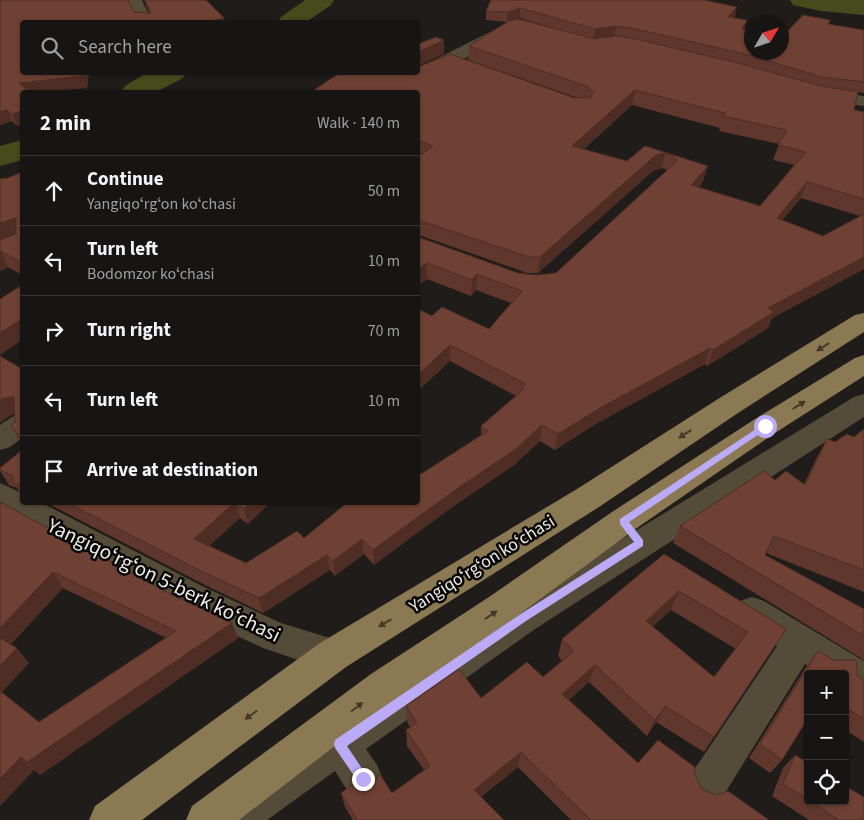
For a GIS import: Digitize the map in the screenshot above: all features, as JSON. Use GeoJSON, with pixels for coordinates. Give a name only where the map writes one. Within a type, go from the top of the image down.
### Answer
{"type":"FeatureCollection","features":[{"type":"Feature","properties":{"kind":"main road","name":"Yangiqoʻrgʻon koʻchasi"},"geometry":{"type":"LineString","coordinates":[[109,820],[333,655],[580,503],[737,400],[864,321]]}},
{"type":"Feature","properties":{"kind":"main road"},"geometry":{"type":"LineString","coordinates":[[206,820],[384,686],[500,608],[643,541],[765,426],[864,364]]}},
{"type":"Feature","properties":{"kind":"street"},"geometry":{"type":"LineString","coordinates":[[135,0],[144,20]]}},
{"type":"Feature","properties":{"kind":"street"},"geometry":{"type":"LineString","coordinates":[[420,73],[478,46],[511,25]]}},
{"type":"Feature","properties":{"kind":"street"},"geometry":{"type":"LineString","coordinates":[[448,60],[473,70]]}},
{"type":"Feature","properties":{"kind":"street"},"geometry":{"type":"LineString","coordinates":[[803,90],[836,98],[864,101]]}},
{"type":"Feature","properties":{"kind":"street"},"geometry":{"type":"LineString","coordinates":[[234,820],[265,796],[523,618],[864,404]]}},
{"type":"Feature","properties":{"kind":"street"},"geometry":{"type":"LineString","coordinates":[[0,439],[20,425]]}},
{"type":"Feature","properties":{"kind":"street","name":"Yangiqoʻrgʻon 5-berk koʻchasi"},"geometry":{"type":"LineString","coordinates":[[0,496],[56,528],[192,598],[275,637],[333,655]]}},
{"type":"Feature","properties":{"kind":"street"},"geometry":{"type":"LineString","coordinates":[[724,595],[864,681]]}},
{"type":"Feature","properties":{"kind":"street"},"geometry":{"type":"LineString","coordinates":[[706,787],[800,641]]}},
{"type":"Feature","properties":{"kind":"street"},"geometry":{"type":"LineString","coordinates":[[340,744],[363,779]]}},
{"type":"Feature","properties":{"kind":"building"},"geometry":{"type":"Polygon","coordinates":[[[0,0],[128,0],[134,12],[151,13],[145,0],[206,0],[224,18],[214,20],[20,20],[20,75],[83,75],[19,83],[27,90],[20,90],[20,112],[12,114],[7,110],[0,112],[0,0]]]}},
{"type":"Feature","properties":{"kind":"building"},"geometry":{"type":"Polygon","coordinates":[[[491,0],[704,0],[737,7],[728,17],[744,20],[742,29],[744,29],[744,54],[636,29],[616,26],[595,29],[520,8],[507,12],[486,11],[491,0]]]}},
{"type":"Feature","properties":{"kind":"building"},"geometry":{"type":"Polygon","coordinates":[[[803,15],[830,20],[828,24],[864,30],[864,82],[822,77],[766,60],[789,60],[789,30],[803,15]]]}},
{"type":"Feature","properties":{"kind":"building"},"geometry":{"type":"Polygon","coordinates":[[[519,19],[594,39],[616,36],[636,39],[738,63],[821,86],[858,92],[854,110],[864,112],[864,199],[807,182],[777,218],[823,236],[864,214],[864,257],[768,308],[774,312],[713,350],[710,348],[598,409],[558,434],[542,425],[516,449],[448,495],[373,550],[362,539],[333,561],[327,555],[259,598],[199,570],[72,505],[232,505],[194,539],[246,563],[297,531],[304,538],[344,505],[420,505],[420,473],[488,431],[481,426],[524,389],[522,388],[526,384],[450,345],[420,373],[420,310],[432,316],[442,307],[489,329],[522,291],[477,274],[472,280],[427,263],[420,268],[420,238],[518,273],[537,275],[556,273],[677,161],[673,156],[665,153],[656,155],[540,257],[529,257],[420,221],[420,156],[433,146],[420,141],[420,90],[314,90],[336,75],[420,75],[420,66],[450,54],[575,98],[590,98],[593,93],[589,87],[469,46],[509,21],[519,19]],[[635,90],[572,146],[627,161],[645,146],[708,166],[691,185],[760,206],[806,152],[778,145],[787,130],[723,116],[725,113],[635,90]]]}},
{"type":"Feature","properties":{"kind":"building"},"geometry":{"type":"Polygon","coordinates":[[[436,37],[444,40],[420,51],[420,43],[436,37]]]}},
{"type":"Feature","properties":{"kind":"building"},"geometry":{"type":"Polygon","coordinates":[[[20,173],[20,262],[0,251],[0,240],[16,234],[16,218],[0,223],[0,179],[20,173]]]}},
{"type":"Feature","properties":{"kind":"building"},"geometry":{"type":"Polygon","coordinates":[[[20,286],[20,320],[0,333],[0,299],[20,286]]]}},
{"type":"Feature","properties":{"kind":"building"},"geometry":{"type":"Polygon","coordinates":[[[0,356],[20,368],[20,437],[11,426],[15,422],[14,396],[0,401],[0,356]]]}},
{"type":"Feature","properties":{"kind":"building"},"geometry":{"type":"Polygon","coordinates":[[[864,429],[864,570],[774,536],[765,555],[864,609],[864,636],[680,526],[764,471],[775,480],[786,471],[805,485],[827,439],[835,442],[847,434],[854,437],[864,429]]]}},
{"type":"Feature","properties":{"kind":"building"},"geometry":{"type":"Polygon","coordinates":[[[20,452],[20,485],[14,484],[13,476],[0,470],[20,452]]]}},
{"type":"Feature","properties":{"kind":"building"},"geometry":{"type":"Polygon","coordinates":[[[0,502],[172,595],[232,623],[27,762],[21,757],[0,779],[0,691],[39,722],[176,631],[53,572],[0,628],[0,502]]]}},
{"type":"Feature","properties":{"kind":"building"},"geometry":{"type":"Polygon","coordinates":[[[239,505],[248,505],[244,509],[239,505]]]}},
{"type":"Feature","properties":{"kind":"building"},"geometry":{"type":"Polygon","coordinates":[[[664,554],[786,629],[714,737],[665,706],[655,720],[595,665],[562,694],[638,763],[658,740],[696,768],[694,773],[702,789],[716,795],[728,791],[769,820],[591,820],[521,752],[474,790],[504,820],[356,820],[341,793],[353,784],[361,787],[376,780],[379,773],[392,793],[430,766],[406,730],[417,723],[406,706],[459,669],[481,698],[527,662],[543,677],[574,651],[562,639],[664,554]],[[679,591],[646,621],[714,677],[748,632],[679,591]]]}},
{"type":"Feature","properties":{"kind":"building"},"geometry":{"type":"Polygon","coordinates":[[[0,638],[17,648],[0,666],[0,638]]]}},
{"type":"Feature","properties":{"kind":"building"},"geometry":{"type":"Polygon","coordinates":[[[818,651],[833,660],[856,660],[858,677],[864,679],[864,719],[849,710],[849,670],[806,670],[818,651]]]}},
{"type":"Feature","properties":{"kind":"building"},"geometry":{"type":"Polygon","coordinates":[[[804,673],[804,724],[782,760],[760,744],[804,673]]]}},
{"type":"Feature","properties":{"kind":"building"},"geometry":{"type":"Polygon","coordinates":[[[795,755],[804,761],[804,797],[783,784],[795,755]]]}},
{"type":"Feature","properties":{"kind":"building"},"geometry":{"type":"Polygon","coordinates":[[[849,788],[864,797],[864,820],[839,820],[817,805],[849,805],[849,788]]]}},
{"type":"Feature","properties":{"kind":"waterway"},"geometry":{"type":"LineString","coordinates":[[293,20],[322,0]]}},
{"type":"Feature","properties":{"kind":"waterway"},"geometry":{"type":"LineString","coordinates":[[802,0],[821,4],[864,7]]}},
{"type":"Feature","properties":{"kind":"waterway"},"geometry":{"type":"LineString","coordinates":[[139,90],[166,75]]}},
{"type":"Feature","properties":{"kind":"waterway"},"geometry":{"type":"LineString","coordinates":[[0,156],[20,151]]}},
{"type":"Feature","properties":{"kind":"route"},"geometry":{"type":"LineString","coordinates":[[363,779],[340,744],[523,618],[640,543],[623,521],[765,426]]}}]}
